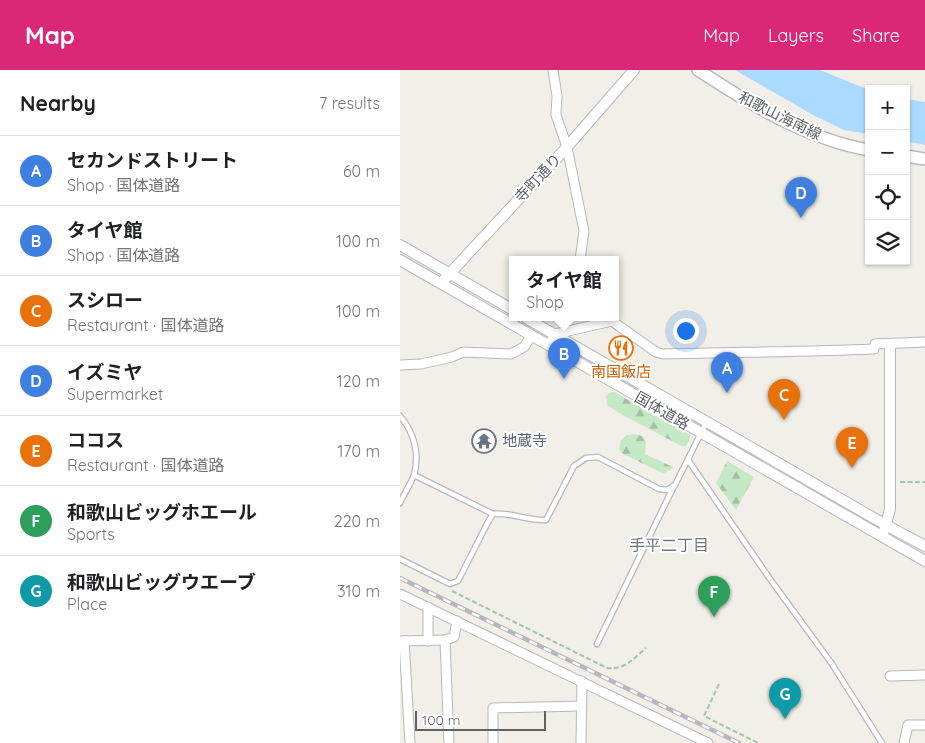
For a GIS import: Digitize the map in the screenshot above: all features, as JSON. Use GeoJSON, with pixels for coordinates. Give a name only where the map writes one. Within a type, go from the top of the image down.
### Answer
{"type":"FeatureCollection","features":[{"type":"Feature","properties":{"kind":"main road","name":"和歌山海南線"},"geometry":{"type":"LineString","coordinates":[[705,72],[742,99],[788,123],[830,140],[865,149]]}},
{"type":"Feature","properties":{"kind":"main road"},"geometry":{"type":"LineString","coordinates":[[910,157],[925,159]]}},
{"type":"Feature","properties":{"kind":"street"},"geometry":{"type":"LineString","coordinates":[[553,70],[557,96],[556,115],[567,147],[584,231],[581,256]]}},
{"type":"Feature","properties":{"kind":"street","name":"寺町通り"},"geometry":{"type":"LineString","coordinates":[[441,283],[567,147],[634,70]]}},
{"type":"Feature","properties":{"kind":"street"},"geometry":{"type":"LineString","coordinates":[[400,245],[509,308]]}},
{"type":"Feature","properties":{"kind":"street","name":"国体道路"},"geometry":{"type":"LineString","coordinates":[[400,260],[925,561]]}},
{"type":"Feature","properties":{"kind":"street","name":"国体道路"},"geometry":{"type":"LineString","coordinates":[[531,321],[886,526],[925,546]]}},
{"type":"Feature","properties":{"kind":"street"},"geometry":{"type":"LineString","coordinates":[[549,346],[555,334],[603,321]]}},
{"type":"Feature","properties":{"kind":"street"},"geometry":{"type":"LineString","coordinates":[[613,321],[656,352],[664,354],[854,350],[874,349],[875,344],[925,342]]}},
{"type":"Feature","properties":{"kind":"street"},"geometry":{"type":"LineString","coordinates":[[400,365],[421,364],[463,352],[511,354],[524,347],[531,336]]}},
{"type":"Feature","properties":{"kind":"street"},"geometry":{"type":"LineString","coordinates":[[881,537],[890,509],[890,344]]}},
{"type":"Feature","properties":{"kind":"street"},"geometry":{"type":"LineString","coordinates":[[400,594],[708,743]]}},
{"type":"Feature","properties":{"kind":"street"},"geometry":{"type":"LineString","coordinates":[[428,607],[428,641]]}},
{"type":"Feature","properties":{"kind":"street"},"geometry":{"type":"LineString","coordinates":[[410,743],[402,641],[445,640],[454,637],[456,621]]}},
{"type":"Feature","properties":{"kind":"street"},"geometry":{"type":"LineString","coordinates":[[445,640],[450,743]]}},
{"type":"Feature","properties":{"kind":"street"},"geometry":{"type":"LineString","coordinates":[[890,676],[925,675]]}},
{"type":"Feature","properties":{"kind":"street"},"geometry":{"type":"LineString","coordinates":[[581,743],[582,681]]}},
{"type":"Feature","properties":{"kind":"street"},"geometry":{"type":"LineString","coordinates":[[492,743],[492,708],[581,706]]}},
{"type":"Feature","properties":{"kind":"street"},"geometry":{"type":"LineString","coordinates":[[904,743],[908,725],[925,725]]}},
{"type":"Feature","properties":{"kind":"lane"},"geometry":{"type":"LineString","coordinates":[[400,416],[407,424],[414,440],[416,457],[414,475],[400,504]]}},
{"type":"Feature","properties":{"kind":"lane"},"geometry":{"type":"LineString","coordinates":[[597,644],[674,484],[707,421]]}},
{"type":"Feature","properties":{"kind":"lane"},"geometry":{"type":"LineString","coordinates":[[414,475],[493,514],[500,513],[537,520],[546,520],[574,466],[586,458],[598,457],[659,489],[667,490],[674,484]]}},
{"type":"Feature","properties":{"kind":"lane"},"geometry":{"type":"LineString","coordinates":[[688,460],[770,579],[832,664],[882,743]]}},
{"type":"Feature","properties":{"kind":"lane"},"geometry":{"type":"LineString","coordinates":[[400,559],[450,584],[458,581],[493,514]]}},
{"type":"Feature","properties":{"kind":"path"},"geometry":{"type":"LineString","coordinates":[[890,482],[925,482]]}},
{"type":"Feature","properties":{"kind":"path"},"geometry":{"type":"LineString","coordinates":[[451,591],[607,668],[621,668],[627,665],[646,648]]}},
{"type":"Feature","properties":{"kind":"path"},"geometry":{"type":"LineString","coordinates":[[718,684],[704,716],[758,743]]}},
{"type":"Feature","properties":{"kind":"green space"},"geometry":{"type":"Polygon","coordinates":[[[614,392],[690,435],[686,446],[676,443],[607,405],[606,397],[609,393],[614,392]]]}},
{"type":"Feature","properties":{"kind":"green space"},"geometry":{"type":"Polygon","coordinates":[[[627,435],[642,436],[646,441],[645,454],[673,467],[664,473],[660,472],[623,454],[619,449],[621,440],[627,435]]]}},
{"type":"Feature","properties":{"kind":"green space"},"geometry":{"type":"Polygon","coordinates":[[[727,461],[754,477],[736,510],[716,483],[727,461]]]}},
{"type":"Feature","properties":{"kind":"water"},"geometry":{"type":"Polygon","coordinates":[[[735,70],[820,70],[865,88],[865,133],[844,130],[813,115],[735,70]]]}},
{"type":"Feature","properties":{"kind":"water"},"geometry":{"type":"Polygon","coordinates":[[[910,100],[925,102],[925,145],[910,142],[910,100]]]}},
{"type":"Feature","properties":{"kind":"railway"},"geometry":{"type":"LineString","coordinates":[[400,578],[739,743]]}},
{"type":"Feature","properties":{"kind":"place","name":"イズミヤ"},"geometry":{"type":"Point","coordinates":[801,218]}},
{"type":"Feature","properties":{"kind":"place","name":"南国飯店"},"geometry":{"type":"Point","coordinates":[621,348]}},
{"type":"Feature","properties":{"kind":"place","name":"タイヤ館"},"geometry":{"type":"Point","coordinates":[564,379]}},
{"type":"Feature","properties":{"kind":"place","name":"セカンドストリート"},"geometry":{"type":"Point","coordinates":[727,393]}},
{"type":"Feature","properties":{"kind":"place","name":"スシロー"},"geometry":{"type":"Point","coordinates":[784,420]}},
{"type":"Feature","properties":{"kind":"place","name":"地蔵寺"},"geometry":{"type":"Point","coordinates":[484,441]}},
{"type":"Feature","properties":{"kind":"place","name":"ココス"},"geometry":{"type":"Point","coordinates":[852,468]}},
{"type":"Feature","properties":{"kind":"place","name":"和歌山ビッグホエール"},"geometry":{"type":"Point","coordinates":[714,617]}},
{"type":"Feature","properties":{"kind":"place","name":"和歌山ビッグウエーブ"},"geometry":{"type":"Point","coordinates":[785,719]}},
{"type":"Feature","properties":{"kind":"district","name":"手平二丁目"},"geometry":{"type":"Point","coordinates":[669,545]}}]}
